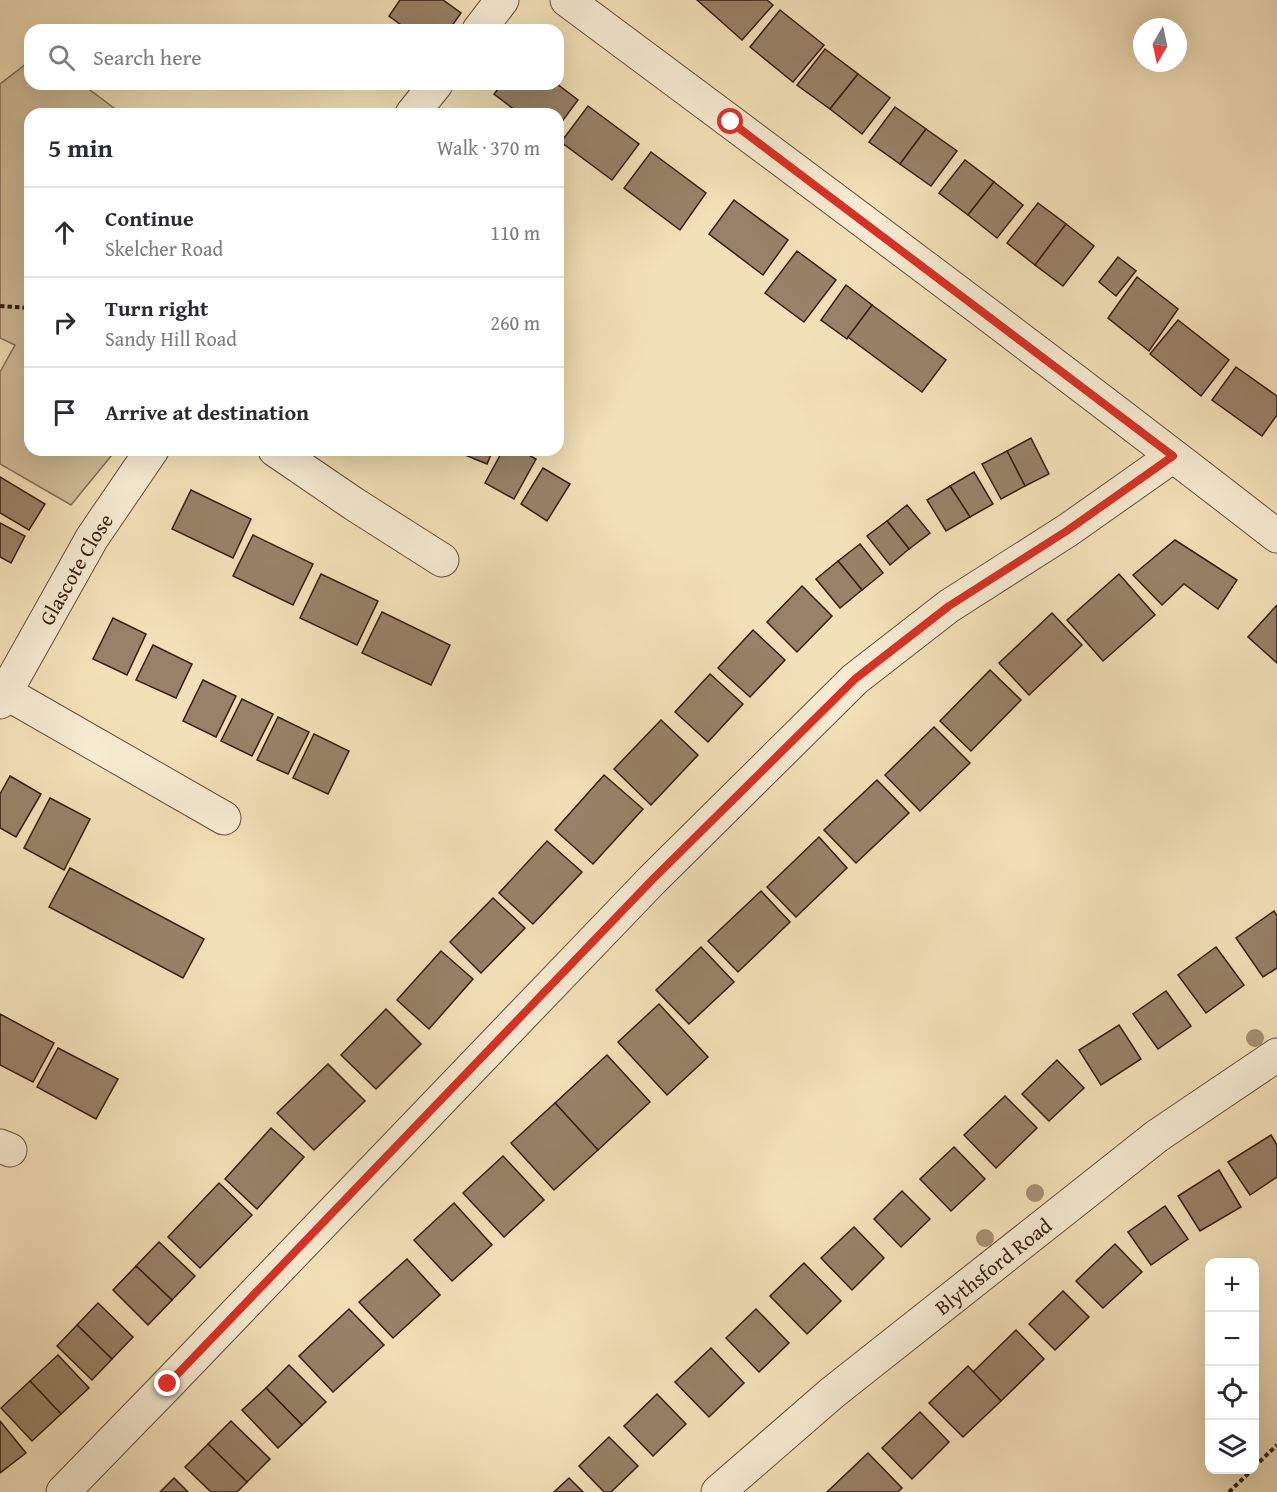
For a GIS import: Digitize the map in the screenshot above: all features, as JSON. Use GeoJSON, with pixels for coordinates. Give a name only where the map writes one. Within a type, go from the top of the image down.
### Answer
{"type":"FeatureCollection","features":[{"type":"Feature","properties":{"kind":"street"},"geometry":{"type":"LineString","coordinates":[[483,24],[502,0]]}},
{"type":"Feature","properties":{"kind":"street"},"geometry":{"type":"LineString","coordinates":[[567,0],[1277,536]]}},
{"type":"Feature","properties":{"kind":"street"},"geometry":{"type":"LineString","coordinates":[[417,108],[431,90]]}},
{"type":"Feature","properties":{"kind":"street","name":"Glascote Close"},"geometry":{"type":"LineString","coordinates":[[148,456],[92,538],[3,697],[224,818]]}},
{"type":"Feature","properties":{"kind":"street"},"geometry":{"type":"LineString","coordinates":[[284,456],[442,560]]}},
{"type":"Feature","properties":{"kind":"street"},"geometry":{"type":"LineString","coordinates":[[63,1492],[644,889],[855,679],[949,606],[1068,530],[1173,456]]}},
{"type":"Feature","properties":{"kind":"street","name":"Blythsford Road"},"geometry":{"type":"LineString","coordinates":[[718,1492],[832,1393],[1157,1136],[1277,1054]]}},
{"type":"Feature","properties":{"kind":"path"},"geometry":{"type":"LineString","coordinates":[[0,306],[24,308]]}},
{"type":"Feature","properties":{"kind":"path"},"geometry":{"type":"LineString","coordinates":[[1259,1462],[1277,1445]]}},
{"type":"Feature","properties":{"kind":"path"},"geometry":{"type":"LineString","coordinates":[[1229,1492],[1247,1474]]}},
{"type":"Feature","properties":{"kind":"shaded area"},"geometry":{"type":"Polygon","coordinates":[[[24,66],[24,90],[90,90],[114,108],[24,108],[24,456],[111,456],[71,505],[0,464],[0,372],[15,345],[0,338],[0,84],[24,66]]]}},
{"type":"Feature","properties":{"kind":"building"},"geometry":{"type":"Polygon","coordinates":[[[400,0],[443,0],[461,13],[453,24],[400,24],[389,16],[400,0]]]}},
{"type":"Feature","properties":{"kind":"building"},"geometry":{"type":"Polygon","coordinates":[[[697,0],[767,0],[773,5],[742,40],[697,0]]]}},
{"type":"Feature","properties":{"kind":"building"},"geometry":{"type":"Polygon","coordinates":[[[780,10],[824,45],[793,82],[750,47],[780,10]]]}},
{"type":"Feature","properties":{"kind":"building"},"geometry":{"type":"Polygon","coordinates":[[[825,49],[858,74],[830,109],[797,85],[825,49]]]}},
{"type":"Feature","properties":{"kind":"building"},"geometry":{"type":"Polygon","coordinates":[[[858,74],[890,98],[862,134],[830,109],[858,74]]]}},
{"type":"Feature","properties":{"kind":"building"},"geometry":{"type":"Polygon","coordinates":[[[564,89],[578,100],[564,119],[564,108],[512,108],[494,94],[497,90],[564,89]]]}},
{"type":"Feature","properties":{"kind":"building"},"geometry":{"type":"Polygon","coordinates":[[[588,106],[639,144],[612,180],[564,144],[564,138],[588,106]]]}},
{"type":"Feature","properties":{"kind":"building"},"geometry":{"type":"Polygon","coordinates":[[[895,107],[926,129],[900,164],[869,142],[895,107]]]}},
{"type":"Feature","properties":{"kind":"building"},"geometry":{"type":"Polygon","coordinates":[[[926,129],[957,151],[931,186],[900,164],[926,129]]]}},
{"type":"Feature","properties":{"kind":"building"},"geometry":{"type":"Polygon","coordinates":[[[651,152],[706,193],[680,230],[624,188],[651,152]]]}},
{"type":"Feature","properties":{"kind":"building"},"geometry":{"type":"Polygon","coordinates":[[[965,160],[994,182],[968,215],[939,193],[965,160]]]}},
{"type":"Feature","properties":{"kind":"building"},"geometry":{"type":"Polygon","coordinates":[[[994,182],[1023,205],[997,238],[968,215],[994,182]]]}},
{"type":"Feature","properties":{"kind":"building"},"geometry":{"type":"Polygon","coordinates":[[[734,200],[788,240],[763,275],[709,234],[734,200]]]}},
{"type":"Feature","properties":{"kind":"building"},"geometry":{"type":"Polygon","coordinates":[[[1038,203],[1066,224],[1035,265],[1007,243],[1038,203]]]}},
{"type":"Feature","properties":{"kind":"building"},"geometry":{"type":"Polygon","coordinates":[[[1066,224],[1094,246],[1063,286],[1035,265],[1066,224]]]}},
{"type":"Feature","properties":{"kind":"building"},"geometry":{"type":"Polygon","coordinates":[[[797,251],[836,280],[804,322],[765,293],[797,251]]]}},
{"type":"Feature","properties":{"kind":"building"},"geometry":{"type":"Polygon","coordinates":[[[1118,257],[1136,271],[1116,296],[1099,282],[1118,257]]]}},
{"type":"Feature","properties":{"kind":"building"},"geometry":{"type":"Polygon","coordinates":[[[1137,277],[1178,309],[1149,351],[1108,318],[1137,277]]]}},
{"type":"Feature","properties":{"kind":"building"},"geometry":{"type":"Polygon","coordinates":[[[846,285],[872,305],[847,339],[821,320],[846,285]]]}},
{"type":"Feature","properties":{"kind":"building"},"geometry":{"type":"Polygon","coordinates":[[[872,305],[946,360],[922,392],[848,337],[872,305]]]}},
{"type":"Feature","properties":{"kind":"building"},"geometry":{"type":"Polygon","coordinates":[[[1178,320],[1229,360],[1201,396],[1150,354],[1178,320]]]}},
{"type":"Feature","properties":{"kind":"building"},"geometry":{"type":"Polygon","coordinates":[[[1236,367],[1277,396],[1277,415],[1262,436],[1212,400],[1236,367]]]}},
{"type":"Feature","properties":{"kind":"building"},"geometry":{"type":"Polygon","coordinates":[[[1031,438],[1049,474],[1025,486],[1007,451],[1031,438]]]}},
{"type":"Feature","properties":{"kind":"building"},"geometry":{"type":"Polygon","coordinates":[[[1007,451],[1025,486],[1001,499],[982,464],[1007,451]]]}},
{"type":"Feature","properties":{"kind":"building"},"geometry":{"type":"Polygon","coordinates":[[[468,456],[490,456],[487,464],[468,456]]]}},
{"type":"Feature","properties":{"kind":"building"},"geometry":{"type":"Polygon","coordinates":[[[500,456],[531,456],[536,459],[514,499],[485,483],[500,456]]]}},
{"type":"Feature","properties":{"kind":"building"},"geometry":{"type":"Polygon","coordinates":[[[543,468],[570,484],[547,521],[521,504],[543,468]]]}},
{"type":"Feature","properties":{"kind":"building"},"geometry":{"type":"Polygon","coordinates":[[[974,472],[993,504],[970,517],[950,486],[974,472]]]}},
{"type":"Feature","properties":{"kind":"building"},"geometry":{"type":"Polygon","coordinates":[[[0,477],[45,504],[29,530],[0,513],[0,477]]]}},
{"type":"Feature","properties":{"kind":"building"},"geometry":{"type":"Polygon","coordinates":[[[950,486],[970,517],[946,531],[927,500],[950,486]]]}},
{"type":"Feature","properties":{"kind":"building"},"geometry":{"type":"Polygon","coordinates":[[[191,490],[251,519],[233,558],[172,529],[191,490]]]}},
{"type":"Feature","properties":{"kind":"building"},"geometry":{"type":"Polygon","coordinates":[[[907,505],[930,533],[909,549],[887,521],[907,505]]]}},
{"type":"Feature","properties":{"kind":"building"},"geometry":{"type":"Polygon","coordinates":[[[887,521],[909,549],[890,565],[867,536],[887,521]]]}},
{"type":"Feature","properties":{"kind":"building"},"geometry":{"type":"Polygon","coordinates":[[[0,523],[25,536],[11,563],[0,557],[0,523]]]}},
{"type":"Feature","properties":{"kind":"building"},"geometry":{"type":"Polygon","coordinates":[[[253,535],[313,564],[293,605],[233,576],[253,535]]]}},
{"type":"Feature","properties":{"kind":"building"},"geometry":{"type":"Polygon","coordinates":[[[1175,540],[1237,580],[1218,609],[1184,584],[1162,605],[1133,575],[1175,540]]]}},
{"type":"Feature","properties":{"kind":"building"},"geometry":{"type":"Polygon","coordinates":[[[860,544],[883,573],[862,590],[838,561],[860,544]]]}},
{"type":"Feature","properties":{"kind":"building"},"geometry":{"type":"Polygon","coordinates":[[[838,561],[862,590],[840,608],[816,579],[838,561]]]}},
{"type":"Feature","properties":{"kind":"building"},"geometry":{"type":"Polygon","coordinates":[[[321,574],[378,601],[357,645],[300,618],[321,574]]]}},
{"type":"Feature","properties":{"kind":"building"},"geometry":{"type":"Polygon","coordinates":[[[1119,574],[1155,615],[1103,661],[1067,620],[1119,574]]]}},
{"type":"Feature","properties":{"kind":"building"},"geometry":{"type":"Polygon","coordinates":[[[802,586],[832,616],[797,652],[767,622],[802,586]]]}},
{"type":"Feature","properties":{"kind":"building"},"geometry":{"type":"Polygon","coordinates":[[[1277,605],[1277,663],[1248,637],[1277,605]]]}},
{"type":"Feature","properties":{"kind":"building"},"geometry":{"type":"Polygon","coordinates":[[[382,612],[450,645],[431,685],[362,653],[382,612]]]}},
{"type":"Feature","properties":{"kind":"building"},"geometry":{"type":"Polygon","coordinates":[[[1052,613],[1082,645],[1029,695],[999,663],[1052,613]]]}},
{"type":"Feature","properties":{"kind":"building"},"geometry":{"type":"Polygon","coordinates":[[[113,618],[146,634],[127,675],[93,659],[113,618]]]}},
{"type":"Feature","properties":{"kind":"building"},"geometry":{"type":"Polygon","coordinates":[[[753,630],[785,660],[750,697],[718,668],[753,630]]]}},
{"type":"Feature","properties":{"kind":"building"},"geometry":{"type":"Polygon","coordinates":[[[153,645],[192,664],[176,698],[136,680],[153,645]]]}},
{"type":"Feature","properties":{"kind":"building"},"geometry":{"type":"Polygon","coordinates":[[[990,670],[1021,700],[971,751],[940,721],[990,670]]]}},
{"type":"Feature","properties":{"kind":"building"},"geometry":{"type":"Polygon","coordinates":[[[710,674],[743,704],[708,742],[675,712],[710,674]]]}},
{"type":"Feature","properties":{"kind":"building"},"geometry":{"type":"Polygon","coordinates":[[[203,680],[236,696],[216,737],[183,721],[203,680]]]}},
{"type":"Feature","properties":{"kind":"building"},"geometry":{"type":"Polygon","coordinates":[[[242,699],[273,714],[252,756],[221,741],[242,699]]]}},
{"type":"Feature","properties":{"kind":"building"},"geometry":{"type":"Polygon","coordinates":[[[278,717],[309,732],[288,774],[257,760],[278,717]]]}},
{"type":"Feature","properties":{"kind":"building"},"geometry":{"type":"Polygon","coordinates":[[[661,720],[698,755],[651,805],[614,769],[661,720]]]}},
{"type":"Feature","properties":{"kind":"building"},"geometry":{"type":"Polygon","coordinates":[[[934,727],[970,763],[920,811],[885,775],[934,727]]]}},
{"type":"Feature","properties":{"kind":"building"},"geometry":{"type":"Polygon","coordinates":[[[314,734],[349,751],[328,794],[293,778],[314,734]]]}},
{"type":"Feature","properties":{"kind":"building"},"geometry":{"type":"Polygon","coordinates":[[[604,775],[643,809],[593,864],[555,830],[604,775]]]}},
{"type":"Feature","properties":{"kind":"building"},"geometry":{"type":"Polygon","coordinates":[[[10,776],[41,794],[16,837],[0,828],[0,794],[10,776]]]}},
{"type":"Feature","properties":{"kind":"building"},"geometry":{"type":"Polygon","coordinates":[[[877,780],[909,813],[856,863],[824,830],[877,780]]]}},
{"type":"Feature","properties":{"kind":"building"},"geometry":{"type":"Polygon","coordinates":[[[50,798],[90,819],[64,870],[24,848],[50,798]]]}},
{"type":"Feature","properties":{"kind":"building"},"geometry":{"type":"Polygon","coordinates":[[[819,837],[847,868],[796,917],[767,887],[819,837]]]}},
{"type":"Feature","properties":{"kind":"building"},"geometry":{"type":"Polygon","coordinates":[[[547,841],[582,872],[533,924],[499,893],[547,841]]]}},
{"type":"Feature","properties":{"kind":"building"},"geometry":{"type":"Polygon","coordinates":[[[70,868],[204,939],[183,978],[49,907],[70,868]]]}},
{"type":"Feature","properties":{"kind":"building"},"geometry":{"type":"Polygon","coordinates":[[[761,891],[790,922],[738,972],[708,941],[761,891]]]}},
{"type":"Feature","properties":{"kind":"building"},"geometry":{"type":"Polygon","coordinates":[[[493,898],[525,928],[481,973],[450,942],[493,898]]]}},
{"type":"Feature","properties":{"kind":"building"},"geometry":{"type":"Polygon","coordinates":[[[1274,911],[1277,916],[1277,968],[1263,977],[1236,938],[1274,911]]]}},
{"type":"Feature","properties":{"kind":"building"},"geometry":{"type":"Polygon","coordinates":[[[701,947],[734,982],[689,1024],[656,990],[701,947]]]}},
{"type":"Feature","properties":{"kind":"building"},"geometry":{"type":"Polygon","coordinates":[[[1216,947],[1244,985],[1206,1013],[1178,975],[1216,947]]]}},
{"type":"Feature","properties":{"kind":"building"},"geometry":{"type":"Polygon","coordinates":[[[441,951],[473,979],[429,1029],[397,1000],[441,951]]]}},
{"type":"Feature","properties":{"kind":"building"},"geometry":{"type":"Polygon","coordinates":[[[1166,991],[1191,1026],[1158,1049],[1133,1014],[1166,991]]]}},
{"type":"Feature","properties":{"kind":"building"},"geometry":{"type":"Polygon","coordinates":[[[659,1004],[708,1057],[667,1095],[618,1042],[659,1004]]]}},
{"type":"Feature","properties":{"kind":"building"},"geometry":{"type":"Polygon","coordinates":[[[386,1009],[421,1044],[376,1089],[341,1055],[386,1009]]]}},
{"type":"Feature","properties":{"kind":"building"},"geometry":{"type":"Polygon","coordinates":[[[0,1014],[54,1043],[33,1082],[0,1065],[0,1014]]]}},
{"type":"Feature","properties":{"kind":"building"},"geometry":{"type":"Polygon","coordinates":[[[1119,1025],[1141,1059],[1101,1085],[1079,1050],[1119,1025]]]}},
{"type":"Feature","properties":{"kind":"building"},"geometry":{"type":"Polygon","coordinates":[[[58,1048],[118,1079],[96,1119],[37,1087],[58,1048]]]}},
{"type":"Feature","properties":{"kind":"building"},"geometry":{"type":"Polygon","coordinates":[[[607,1055],[650,1102],[598,1150],[555,1103],[607,1055]]]}},
{"type":"Feature","properties":{"kind":"building"},"geometry":{"type":"Polygon","coordinates":[[[1057,1060],[1084,1088],[1049,1121],[1022,1094],[1057,1060]]]}},
{"type":"Feature","properties":{"kind":"building"},"geometry":{"type":"Polygon","coordinates":[[[328,1064],[365,1101],[314,1150],[277,1113],[328,1064]]]}},
{"type":"Feature","properties":{"kind":"building"},"geometry":{"type":"Polygon","coordinates":[[[1005,1096],[1037,1128],[996,1168],[964,1135],[1005,1096]]]}},
{"type":"Feature","properties":{"kind":"building"},"geometry":{"type":"Polygon","coordinates":[[[555,1103],[598,1150],[554,1190],[511,1143],[555,1103]]]}},
{"type":"Feature","properties":{"kind":"building"},"geometry":{"type":"Polygon","coordinates":[[[271,1128],[304,1157],[257,1209],[225,1179],[271,1128]]]}},
{"type":"Feature","properties":{"kind":"building"},"geometry":{"type":"Polygon","coordinates":[[[1271,1135],[1277,1145],[1277,1177],[1250,1195],[1228,1162],[1271,1135]]]}},
{"type":"Feature","properties":{"kind":"building"},"geometry":{"type":"Polygon","coordinates":[[[954,1147],[985,1179],[951,1211],[920,1179],[954,1147]]]}},
{"type":"Feature","properties":{"kind":"building"},"geometry":{"type":"Polygon","coordinates":[[[503,1156],[544,1200],[504,1237],[463,1193],[503,1156]]]}},
{"type":"Feature","properties":{"kind":"building"},"geometry":{"type":"Polygon","coordinates":[[[1219,1170],[1241,1207],[1200,1231],[1178,1196],[1219,1170]]]}},
{"type":"Feature","properties":{"kind":"building"},"geometry":{"type":"Polygon","coordinates":[[[219,1183],[252,1215],[200,1268],[168,1237],[219,1183]]]}},
{"type":"Feature","properties":{"kind":"building"},"geometry":{"type":"Polygon","coordinates":[[[902,1191],[930,1219],[901,1247],[874,1219],[902,1191]]]}},
{"type":"Feature","properties":{"kind":"building"},"geometry":{"type":"Polygon","coordinates":[[[454,1203],[492,1245],[452,1281],[414,1240],[454,1203]]]}},
{"type":"Feature","properties":{"kind":"building"},"geometry":{"type":"Polygon","coordinates":[[[1165,1206],[1188,1239],[1151,1265],[1128,1232],[1165,1206]]]}},
{"type":"Feature","properties":{"kind":"building"},"geometry":{"type":"Polygon","coordinates":[[[854,1227],[884,1258],[852,1290],[821,1258],[854,1227]]]}},
{"type":"Feature","properties":{"kind":"building"},"geometry":{"type":"Polygon","coordinates":[[[159,1242],[195,1276],[172,1300],[136,1266],[159,1242]]]}},
{"type":"Feature","properties":{"kind":"building"},"geometry":{"type":"Polygon","coordinates":[[[1115,1244],[1142,1272],[1103,1308],[1076,1281],[1115,1244]]]}},
{"type":"Feature","properties":{"kind":"building"},"geometry":{"type":"Polygon","coordinates":[[[407,1259],[440,1295],[393,1338],[359,1302],[407,1259]]]}},
{"type":"Feature","properties":{"kind":"building"},"geometry":{"type":"Polygon","coordinates":[[[804,1263],[841,1301],[807,1334],[770,1296],[804,1263]]]}},
{"type":"Feature","properties":{"kind":"building"},"geometry":{"type":"Polygon","coordinates":[[[136,1266],[172,1300],[148,1325],[113,1290],[136,1266]]]}},
{"type":"Feature","properties":{"kind":"building"},"geometry":{"type":"Polygon","coordinates":[[[1063,1291],[1089,1317],[1055,1350],[1029,1324],[1063,1291]]]}},
{"type":"Feature","properties":{"kind":"building"},"geometry":{"type":"Polygon","coordinates":[[[98,1303],[133,1337],[112,1359],[77,1325],[98,1303]]]}},
{"type":"Feature","properties":{"kind":"building"},"geometry":{"type":"Polygon","coordinates":[[[349,1309],[384,1345],[333,1392],[299,1356],[349,1309]]]}},
{"type":"Feature","properties":{"kind":"building"},"geometry":{"type":"Polygon","coordinates":[[[756,1309],[789,1343],[759,1372],[726,1338],[756,1309]]]}},
{"type":"Feature","properties":{"kind":"building"},"geometry":{"type":"Polygon","coordinates":[[[77,1325],[112,1359],[92,1380],[57,1346],[77,1325]]]}},
{"type":"Feature","properties":{"kind":"building"},"geometry":{"type":"Polygon","coordinates":[[[1016,1330],[1044,1359],[1001,1401],[973,1372],[1016,1330]]]}},
{"type":"Feature","properties":{"kind":"building"},"geometry":{"type":"Polygon","coordinates":[[[711,1348],[744,1383],[709,1417],[675,1382],[711,1348]]]}},
{"type":"Feature","properties":{"kind":"building"},"geometry":{"type":"Polygon","coordinates":[[[58,1355],[89,1388],[61,1414],[30,1381],[58,1355]]]}},
{"type":"Feature","properties":{"kind":"building"},"geometry":{"type":"Polygon","coordinates":[[[289,1365],[326,1402],[302,1425],[266,1388],[289,1365]]]}},
{"type":"Feature","properties":{"kind":"building"},"geometry":{"type":"Polygon","coordinates":[[[968,1366],[1001,1401],[963,1437],[929,1403],[968,1366]]]}},
{"type":"Feature","properties":{"kind":"building"},"geometry":{"type":"Polygon","coordinates":[[[30,1381],[61,1414],[32,1441],[1,1408],[30,1381]]]}},
{"type":"Feature","properties":{"kind":"building"},"geometry":{"type":"Polygon","coordinates":[[[266,1388],[302,1425],[278,1448],[242,1410],[266,1388]]]}},
{"type":"Feature","properties":{"kind":"building"},"geometry":{"type":"Polygon","coordinates":[[[657,1394],[686,1424],[653,1456],[624,1426],[657,1394]]]}},
{"type":"Feature","properties":{"kind":"building"},"geometry":{"type":"Polygon","coordinates":[[[920,1412],[949,1442],[912,1479],[882,1448],[920,1412]]]}},
{"type":"Feature","properties":{"kind":"building"},"geometry":{"type":"Polygon","coordinates":[[[0,1421],[26,1453],[0,1473],[0,1421]]]}},
{"type":"Feature","properties":{"kind":"building"},"geometry":{"type":"Polygon","coordinates":[[[231,1421],[270,1459],[247,1482],[208,1444],[231,1421]]]}},
{"type":"Feature","properties":{"kind":"building"},"geometry":{"type":"Polygon","coordinates":[[[609,1437],[638,1466],[611,1492],[604,1492],[579,1466],[609,1437]]]}},
{"type":"Feature","properties":{"kind":"building"},"geometry":{"type":"Polygon","coordinates":[[[208,1444],[247,1482],[237,1492],[211,1492],[185,1467],[208,1444]]]}},
{"type":"Feature","properties":{"kind":"building"},"geometry":{"type":"Polygon","coordinates":[[[868,1453],[902,1488],[898,1492],[827,1492],[868,1453]]]}},
{"type":"Feature","properties":{"kind":"building"},"geometry":{"type":"Polygon","coordinates":[[[174,1478],[188,1492],[160,1492],[174,1478]]]}},
{"type":"Feature","properties":{"kind":"building"},"geometry":{"type":"Polygon","coordinates":[[[569,1478],[583,1492],[554,1492],[569,1478]]]}},
{"type":"Feature","properties":{"kind":"route"},"geometry":{"type":"LineString","coordinates":[[168,1384],[652,880],[855,679],[949,606],[1068,530],[1173,456],[731,122]]}}]}
